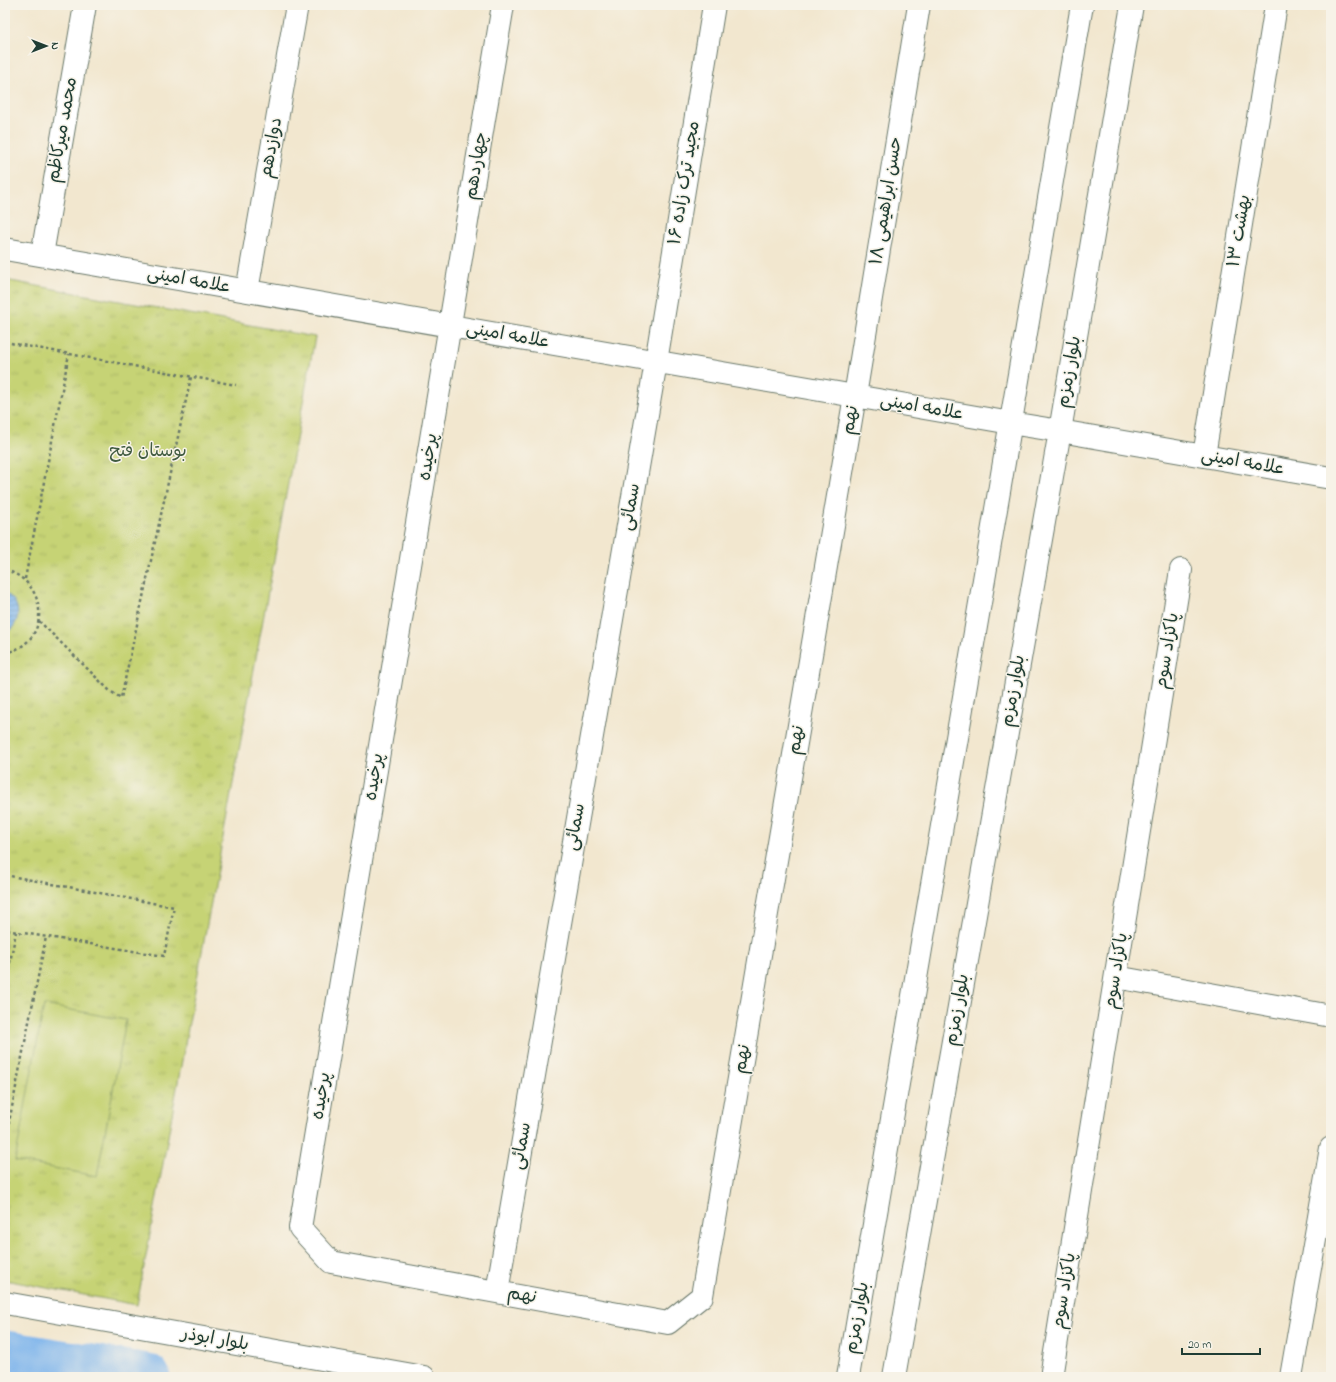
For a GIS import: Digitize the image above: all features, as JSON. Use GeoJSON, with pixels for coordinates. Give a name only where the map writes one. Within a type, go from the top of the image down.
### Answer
{"type":"FeatureCollection","features":[{"type":"Feature","properties":{"kind":"street","name":"محمد میرکاظم"},"geometry":{"type":"LineString","coordinates":[[42,255],[85,5]]}},
{"type":"Feature","properties":{"kind":"street","name":"دوازدهم"},"geometry":{"type":"LineString","coordinates":[[247,291],[297,5]]}},
{"type":"Feature","properties":{"kind":"street","name":"چهاردهم"},"geometry":{"type":"LineString","coordinates":[[450,326],[503,5]]}},
{"type":"Feature","properties":{"kind":"street","name":"مجید ترک زاده ۱۶"},"geometry":{"type":"LineString","coordinates":[[656,362],[714,5]]}},
{"type":"Feature","properties":{"kind":"street","name":"حسن ابراهیمی ۱۸"},"geometry":{"type":"LineString","coordinates":[[855,396],[919,5]]}},
{"type":"Feature","properties":{"kind":"street","name":"بلوار زمزم"},"geometry":{"type":"LineString","coordinates":[[848,1377],[1082,5]]}},
{"type":"Feature","properties":{"kind":"street","name":"بلوار زمزم"},"geometry":{"type":"LineString","coordinates":[[894,1377],[1060,431],[1132,5]]}},
{"type":"Feature","properties":{"kind":"street","name":"بهشت ۱۳"},"geometry":{"type":"LineString","coordinates":[[1204,456],[1276,5]]}},
{"type":"Feature","properties":{"kind":"street","name":"علامه امینی"},"geometry":{"type":"LineString","coordinates":[[5,249],[1331,478]]}},
{"type":"Feature","properties":{"kind":"street","name":"پرخیده"},"geometry":{"type":"LineString","coordinates":[[300,1228],[450,326]]}},
{"type":"Feature","properties":{"kind":"street","name":"سمائی"},"geometry":{"type":"LineString","coordinates":[[497,1292],[656,362]]}},
{"type":"Feature","properties":{"kind":"street","name":"نهم"},"geometry":{"type":"LineString","coordinates":[[300,1228],[331,1262],[668,1323],[702,1296],[855,396]]}},
{"type":"Feature","properties":{"kind":"street","name":"پاکزاد سوم"},"geometry":{"type":"LineString","coordinates":[[1052,1372],[1181,570]]}},
{"type":"Feature","properties":{"kind":"street"},"geometry":{"type":"LineString","coordinates":[[1116,977],[1331,1016]]}},
{"type":"Feature","properties":{"kind":"street"},"geometry":{"type":"LineString","coordinates":[[1291,1377],[1331,1148]]}},
{"type":"Feature","properties":{"kind":"street","name":"بلوار ابوذر"},"geometry":{"type":"LineString","coordinates":[[5,1303],[424,1377]]}},
{"type":"Feature","properties":{"kind":"path"},"geometry":{"type":"LineString","coordinates":[[5,342],[236,385]]}},
{"type":"Feature","properties":{"kind":"path"},"geometry":{"type":"LineString","coordinates":[[25,579],[69,354]]}},
{"type":"Feature","properties":{"kind":"path"},"geometry":{"type":"LineString","coordinates":[[39,621],[110,691],[121,698],[191,377]]}},
{"type":"Feature","properties":{"kind":"path"},"geometry":{"type":"LineString","coordinates":[[5,570],[16,573],[25,579],[36,593],[40,607],[39,621],[34,633],[24,644],[13,651],[5,653]]}},
{"type":"Feature","properties":{"kind":"path"},"geometry":{"type":"LineString","coordinates":[[5,875],[174,906],[164,956],[5,930]]}},
{"type":"Feature","properties":{"kind":"path"},"geometry":{"type":"LineString","coordinates":[[5,987],[16,932]]}},
{"type":"Feature","properties":{"kind":"path"},"geometry":{"type":"LineString","coordinates":[[5,1142],[46,937]]}},
{"type":"Feature","properties":{"kind":"green space","name":"بوستان فتح"},"geometry":{"type":"Polygon","coordinates":[[[5,280],[315,337],[137,1305],[5,1280],[5,280]]]}},
{"type":"Feature","properties":{"kind":"green space"},"geometry":{"type":"Polygon","coordinates":[[[44,1005],[126,1020],[97,1176],[15,1161],[44,1005]]]}},
{"type":"Feature","properties":{"kind":"water"},"geometry":{"type":"Polygon","coordinates":[[[5,593],[15,602],[18,613],[15,625],[5,634],[5,593]]]}},
{"type":"Feature","properties":{"kind":"waterway"},"geometry":{"type":"LineString","coordinates":[[5,1354],[147,1377]]}}]}
